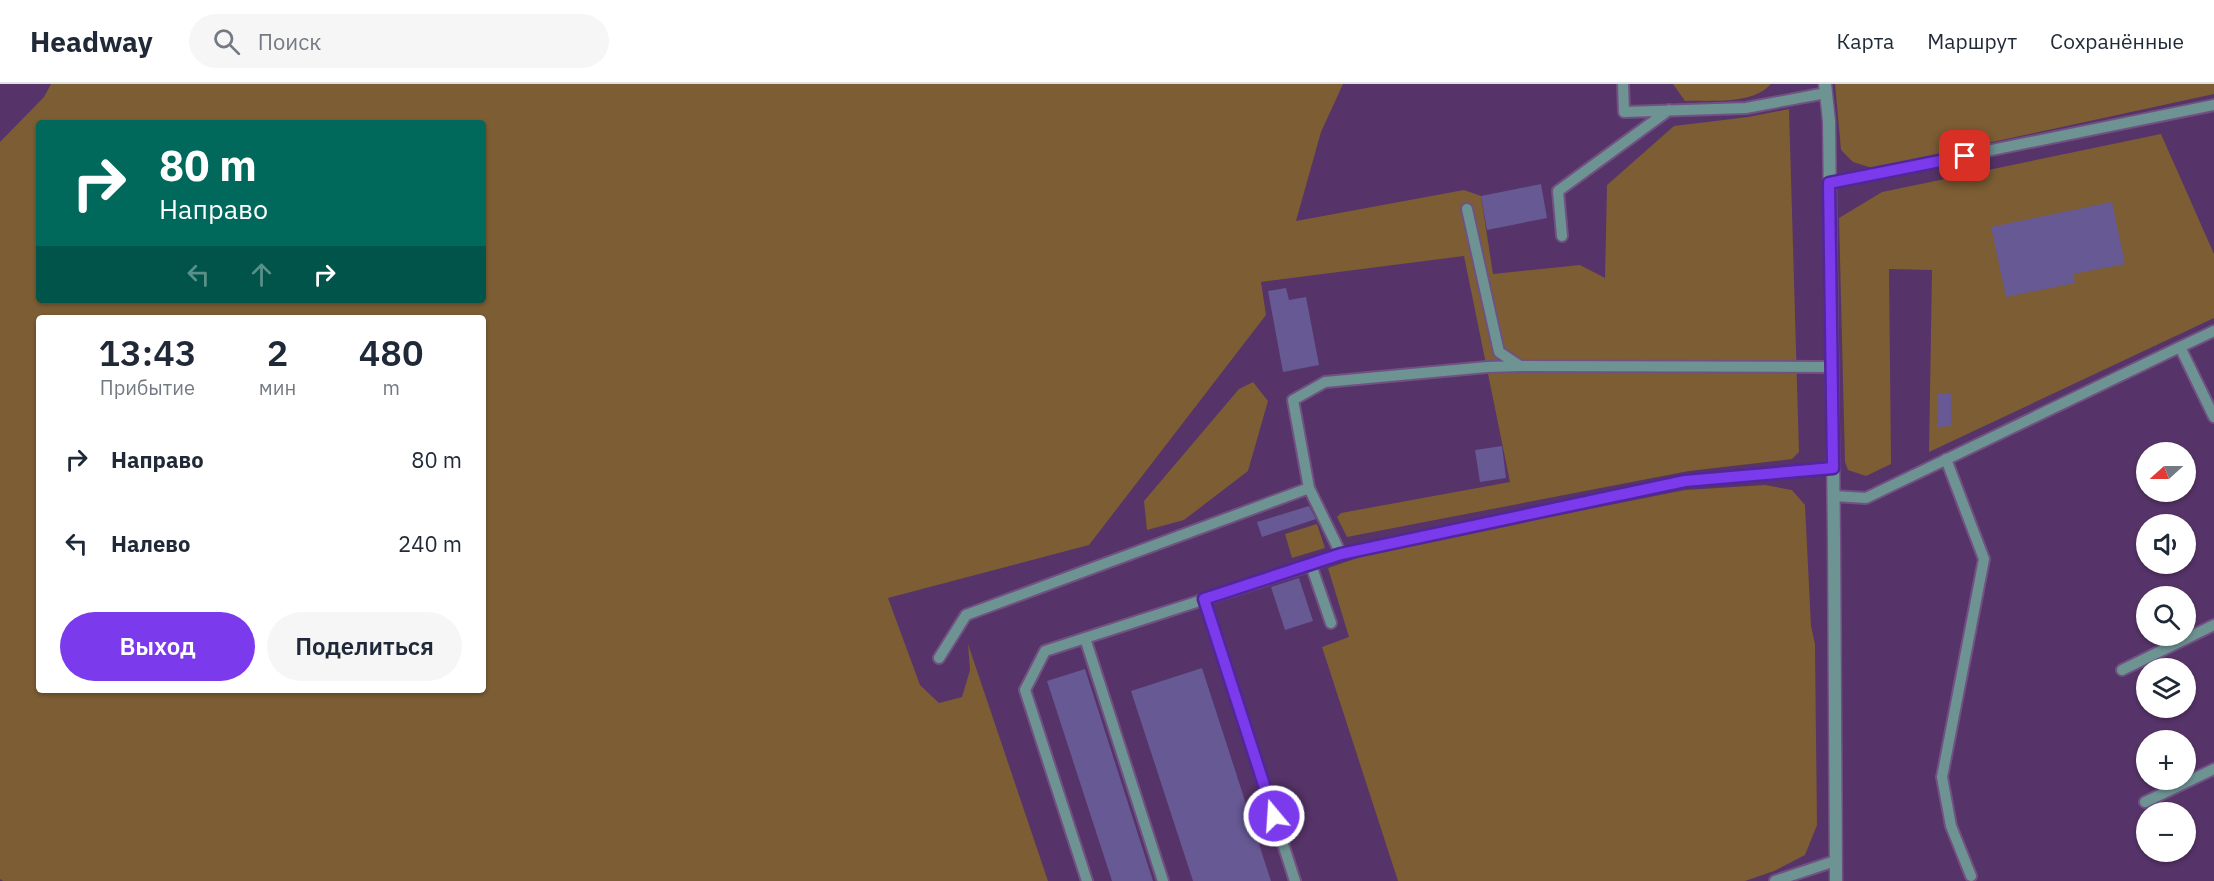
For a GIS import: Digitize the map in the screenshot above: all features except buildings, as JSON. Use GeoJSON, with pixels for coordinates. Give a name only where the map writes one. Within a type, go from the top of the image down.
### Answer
{"type":"FeatureCollection","features":[{"type":"Feature","properties":{"kind":"street"},"geometry":{"type":"LineString","coordinates":[[1825,89],[1829,121],[1836,881]]}},
{"type":"Feature","properties":{"kind":"lane"},"geometry":{"type":"LineString","coordinates":[[1623,84],[1624,112],[1746,108],[1825,89]]}},
{"type":"Feature","properties":{"kind":"lane"},"geometry":{"type":"LineString","coordinates":[[1829,183],[2214,105]]}},
{"type":"Feature","properties":{"kind":"lane"},"geometry":{"type":"LineString","coordinates":[[1562,236],[1558,192],[1669,110]]}},
{"type":"Feature","properties":{"kind":"lane"},"geometry":{"type":"LineString","coordinates":[[1467,209],[1498,352],[1520,366]]}},
{"type":"Feature","properties":{"kind":"lane"},"geometry":{"type":"LineString","coordinates":[[1834,496],[1866,498],[2214,331]]}},
{"type":"Feature","properties":{"kind":"lane"},"geometry":{"type":"LineString","coordinates":[[2180,347],[2214,417]]}},
{"type":"Feature","properties":{"kind":"lane"},"geometry":{"type":"LineString","coordinates":[[1341,554],[1309,488],[1293,400],[1325,382],[1520,366],[1832,367]]}},
{"type":"Feature","properties":{"kind":"lane"},"geometry":{"type":"LineString","coordinates":[[1946,459],[1984,559],[1942,777],[1951,826],[1971,876]]}},
{"type":"Feature","properties":{"kind":"lane"},"geometry":{"type":"LineString","coordinates":[[1087,881],[1025,690],[1045,651],[1341,554],[1685,481],[1833,468]]}},
{"type":"Feature","properties":{"kind":"lane"},"geometry":{"type":"LineString","coordinates":[[939,658],[966,615],[1309,488]]}},
{"type":"Feature","properties":{"kind":"lane"},"geometry":{"type":"LineString","coordinates":[[1311,565],[1330,623]]}},
{"type":"Feature","properties":{"kind":"lane"},"geometry":{"type":"LineString","coordinates":[[1204,599],[1295,881]]}},
{"type":"Feature","properties":{"kind":"lane"},"geometry":{"type":"LineString","coordinates":[[2122,669],[2214,625]]}},
{"type":"Feature","properties":{"kind":"lane"},"geometry":{"type":"LineString","coordinates":[[1085,638],[1163,881]]}},
{"type":"Feature","properties":{"kind":"lane"},"geometry":{"type":"LineString","coordinates":[[2145,802],[2214,769]]}},
{"type":"Feature","properties":{"kind":"lane"},"geometry":{"type":"LineString","coordinates":[[1775,881],[1835,861]]}},
{"type":"Feature","properties":{"kind":"shaded area"},"geometry":{"type":"Polygon","coordinates":[[[51,84],[1343,84],[1321,132],[1296,221],[1464,190],[1481,196],[1493,274],[1580,265],[1605,278],[1607,185],[1674,126],[1748,117],[1789,109],[1799,452],[1792,459],[1689,471],[1347,537],[1337,517],[1341,513],[1510,482],[1464,256],[1261,282],[1266,315],[1089,545],[888,598],[920,685],[939,703],[962,697],[970,670],[968,644],[1048,881],[3,881],[0,879],[0,142],[44,97],[51,84]]]}},
{"type":"Feature","properties":{"kind":"shaded area"},"geometry":{"type":"Polygon","coordinates":[[[1673,84],[1771,84],[1763,91],[1743,98],[1685,101],[1673,84]]]}},
{"type":"Feature","properties":{"kind":"shaded area"},"geometry":{"type":"Polygon","coordinates":[[[1835,84],[2214,84],[2214,94],[1872,168],[1853,162],[1841,150],[1835,84]]]}},
{"type":"Feature","properties":{"kind":"shaded area"},"geometry":{"type":"Polygon","coordinates":[[[2161,134],[2214,254],[2214,318],[1929,452],[1932,270],[1889,269],[1891,464],[1866,476],[1848,470],[1845,462],[1839,218],[1882,192],[2161,134]]]}},
{"type":"Feature","properties":{"kind":"shaded area"},"geometry":{"type":"Polygon","coordinates":[[[1253,382],[1268,401],[1248,471],[1184,520],[1147,530],[1144,501],[1239,389],[1253,382]]]}},
{"type":"Feature","properties":{"kind":"shaded area"},"geometry":{"type":"Polygon","coordinates":[[[1765,485],[1792,490],[1805,505],[1811,626],[1815,644],[1817,825],[1805,855],[1774,871],[1745,881],[1398,881],[1322,647],[1349,637],[1328,568],[1378,551],[1685,490],[1765,485]]]}},
{"type":"Feature","properties":{"kind":"shaded area"},"geometry":{"type":"Polygon","coordinates":[[[1317,524],[1325,548],[1292,558],[1285,534],[1317,524]]]}},
{"type":"Feature","properties":{"kind":"route"},"geometry":{"type":"LineString","coordinates":[[1274,816],[1204,599],[1341,554],[1685,481],[1833,468],[1829,183],[1965,156]]}}]}
